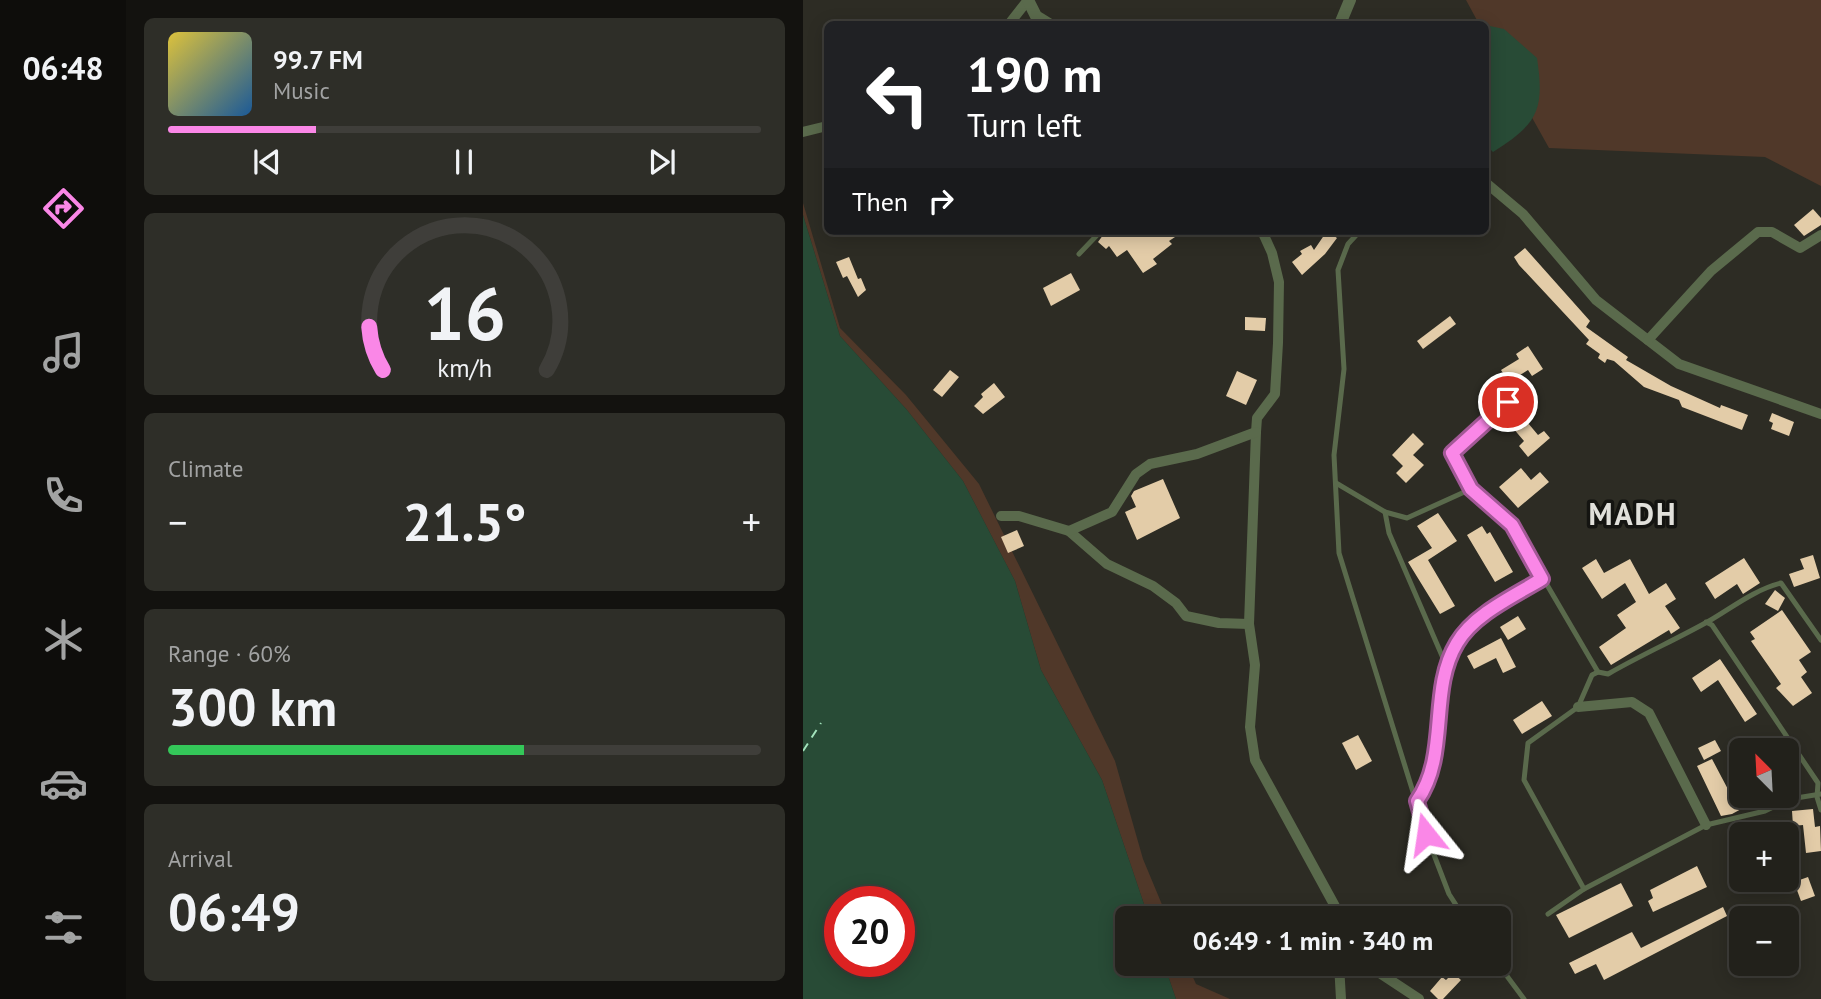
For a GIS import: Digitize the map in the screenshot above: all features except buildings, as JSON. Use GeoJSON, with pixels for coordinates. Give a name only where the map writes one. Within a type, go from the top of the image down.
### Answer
{"type":"FeatureCollection","features":[{"type":"Feature","properties":{"kind":"street"},"geometry":{"type":"LineString","coordinates":[[1011,21],[1028,0],[1036,16],[1044,21]]}},
{"type":"Feature","properties":{"kind":"street"},"geometry":{"type":"LineString","coordinates":[[1341,21],[1350,0]]}},
{"type":"Feature","properties":{"kind":"street"},"geometry":{"type":"LineString","coordinates":[[803,132],[824,127]]}},
{"type":"Feature","properties":{"kind":"street"},"geometry":{"type":"LineString","coordinates":[[1489,185],[1523,214],[1596,300],[1679,363],[1821,414]]}},
{"type":"Feature","properties":{"kind":"street"},"geometry":{"type":"LineString","coordinates":[[1648,340],[1711,271],[1758,232],[1772,232],[1800,248],[1821,235]]}},
{"type":"Feature","properties":{"kind":"street"},"geometry":{"type":"LineString","coordinates":[[1264,235],[1272,253],[1279,282],[1278,343],[1275,394],[1257,418],[1249,624],[1255,665],[1250,727],[1255,760],[1335,906]]}},
{"type":"Feature","properties":{"kind":"street"},"geometry":{"type":"LineString","coordinates":[[1069,531],[1112,512],[1136,474],[1150,464],[1197,454],[1256,432]]}},
{"type":"Feature","properties":{"kind":"street"},"geometry":{"type":"LineString","coordinates":[[1001,516],[1019,516],[1069,531],[1107,564],[1153,586],[1176,603],[1186,616],[1219,623],[1249,624]]}},
{"type":"Feature","properties":{"kind":"street"},"geometry":{"type":"LineString","coordinates":[[1578,707],[1632,702],[1649,713],[1706,825]]}},
{"type":"Feature","properties":{"kind":"street"},"geometry":{"type":"LineString","coordinates":[[1340,976],[1341,999]]}},
{"type":"Feature","properties":{"kind":"street"},"geometry":{"type":"LineString","coordinates":[[1384,976],[1419,999]]}},
{"type":"Feature","properties":{"kind":"lane"},"geometry":{"type":"LineString","coordinates":[[1079,254],[1097,235]]}},
{"type":"Feature","properties":{"kind":"lane"},"geometry":{"type":"LineString","coordinates":[[1356,235],[1348,244],[1338,270],[1344,369],[1334,455],[1339,553],[1417,801],[1449,894],[1457,906]]}},
{"type":"Feature","properties":{"kind":"lane"},"geometry":{"type":"LineString","coordinates":[[1527,384],[1452,453],[1471,489],[1512,525],[1598,672]]}},
{"type":"Feature","properties":{"kind":"lane"},"geometry":{"type":"LineString","coordinates":[[1336,483],[1385,512],[1407,518],[1471,489]]}},
{"type":"Feature","properties":{"kind":"lane"},"geometry":{"type":"LineString","coordinates":[[1385,512],[1389,533],[1446,665]]}},
{"type":"Feature","properties":{"kind":"lane"},"geometry":{"type":"LineString","coordinates":[[1417,801],[1427,786],[1434,767],[1446,665],[1457,642],[1467,630],[1497,606],[1542,579]]}},
{"type":"Feature","properties":{"kind":"lane"},"geometry":{"type":"LineString","coordinates":[[1584,889],[1524,780],[1528,744],[1578,707],[1592,676],[1598,672],[1608,674],[1765,587],[1781,583],[1821,640]]}},
{"type":"Feature","properties":{"kind":"lane"},"geometry":{"type":"LineString","coordinates":[[1706,622],[1712,625],[1820,785],[1821,810]]}},
{"type":"Feature","properties":{"kind":"lane"},"geometry":{"type":"LineString","coordinates":[[1548,914],[1584,889],[1706,825],[1765,811],[1790,799],[1819,795]]}},
{"type":"Feature","properties":{"kind":"lane"},"geometry":{"type":"LineString","coordinates":[[1507,976],[1524,999]]}},
{"type":"Feature","properties":{"kind":"shaded area"},"geometry":{"type":"Polygon","coordinates":[[[1466,0],[1821,0],[1821,186],[1765,157],[1549,148],[1489,40],[1489,21],[1477,21],[1466,0]]]}},
{"type":"Feature","properties":{"kind":"shaded area"},"geometry":{"type":"Polygon","coordinates":[[[1489,26],[1504,29],[1537,58],[1540,91],[1535,114],[1528,124],[1493,152],[1489,148],[1489,26]]]}},
{"type":"Feature","properties":{"kind":"shaded area"},"geometry":{"type":"Polygon","coordinates":[[[803,203],[840,328],[906,395],[979,484],[1115,761],[1143,859],[1163,906],[1145,906],[1102,780],[1041,670],[1015,581],[963,481],[907,410],[840,336],[803,215],[803,203]]]}},
{"type":"Feature","properties":{"kind":"shaded area"},"geometry":{"type":"Polygon","coordinates":[[[803,215],[840,336],[907,410],[963,481],[1015,581],[1041,670],[1102,780],[1145,906],[1115,906],[1115,976],[1168,976],[1176,999],[803,999],[803,215]]]}},
{"type":"Feature","properties":{"kind":"shaded area"},"geometry":{"type":"Polygon","coordinates":[[[1168,976],[1192,976],[1196,984],[1230,999],[1176,999],[1168,976]]]}},
{"type":"Feature","properties":{"kind":"ferry route"},"geometry":{"type":"LineString","coordinates":[[803,751],[821,723]]}},
{"type":"Feature","properties":{"kind":"district","name":"MADH"},"geometry":{"type":"Point","coordinates":[1633,513]}},
{"type":"Feature","properties":{"kind":"route"},"geometry":{"type":"LineString","coordinates":[[1426,834],[1417,801],[1427,786],[1434,767],[1446,665],[1457,642],[1467,630],[1497,606],[1542,579],[1512,525],[1471,489],[1455,464],[1452,453],[1508,402]]}}]}
